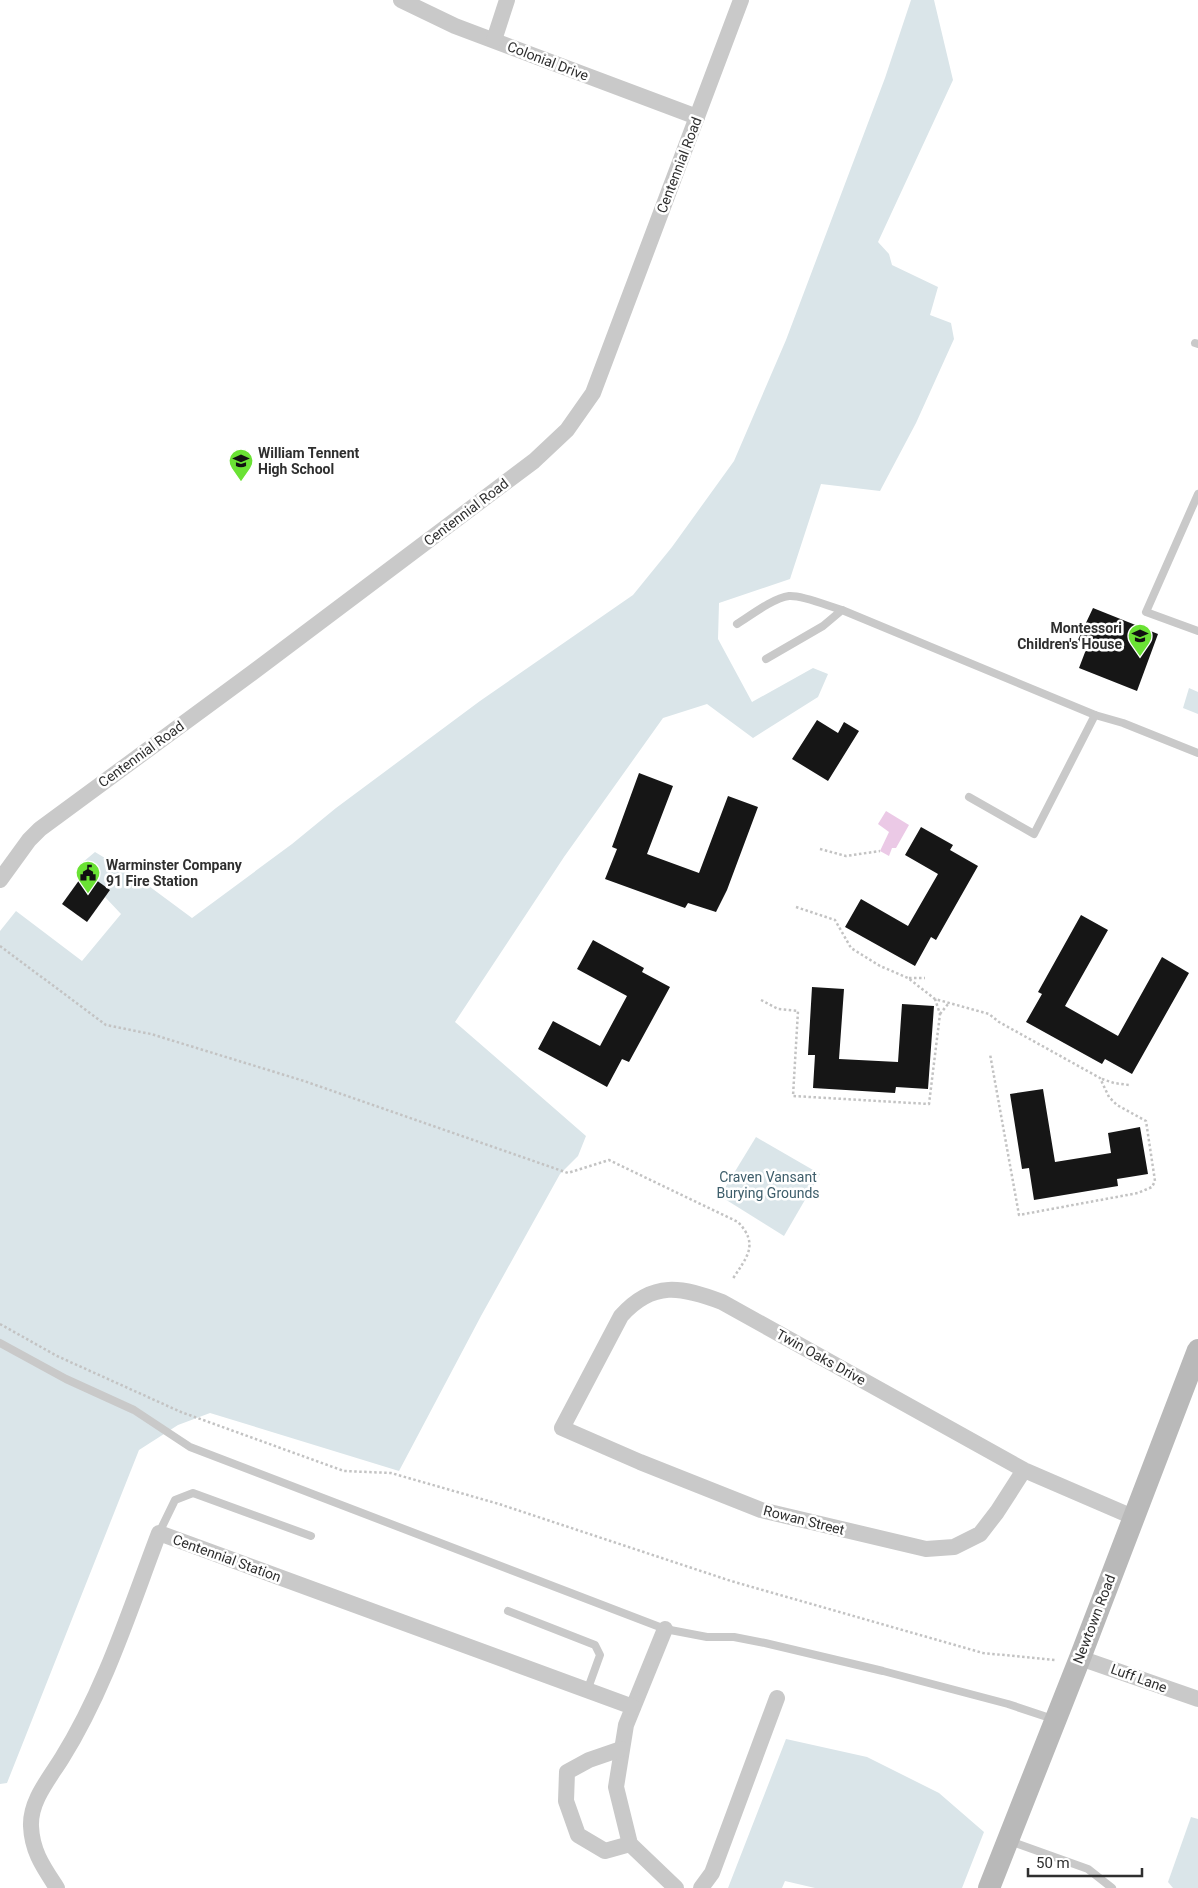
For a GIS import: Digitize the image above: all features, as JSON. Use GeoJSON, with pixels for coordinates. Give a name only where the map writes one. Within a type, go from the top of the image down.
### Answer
{"type":"FeatureCollection","features":[{"type":"Feature","properties":{"kind":"street","name":"Colonial Drive"},"geometry":{"type":"LineString","coordinates":[[401,0],[455,26],[697,117]]}},
{"type":"Feature","properties":{"kind":"street"},"geometry":{"type":"LineString","coordinates":[[494,40],[507,0]]}},
{"type":"Feature","properties":{"kind":"street","name":"Centennial Road"},"geometry":{"type":"LineString","coordinates":[[0,880],[29,840],[40,829],[252,673],[534,461],[567,430],[593,394],[741,0]]}},
{"type":"Feature","properties":{"kind":"street","name":"Twin Oaks Drive"},"geometry":{"type":"LineString","coordinates":[[562,1428],[621,1316],[632,1304],[653,1293],[672,1289],[694,1292],[722,1302],[1024,1470],[1133,1517]]}},
{"type":"Feature","properties":{"kind":"street","name":"Newtown Road"},"geometry":{"type":"LineString","coordinates":[[989,1888],[1080,1658],[1198,1350]]}},
{"type":"Feature","properties":{"kind":"street","name":"Rowan Street"},"geometry":{"type":"LineString","coordinates":[[562,1428],[640,1462],[761,1510],[926,1548],[954,1547],[980,1534],[997,1512],[1024,1470]]}},
{"type":"Feature","properties":{"kind":"street","name":"Centennial Station"},"geometry":{"type":"LineString","coordinates":[[57,1888],[36,1854],[31,1825],[37,1798],[80,1730],[102,1682],[159,1533],[632,1707]]}},
{"type":"Feature","properties":{"kind":"street"},"geometry":{"type":"LineString","coordinates":[[664,1629],[626,1725],[616,1787],[630,1844],[676,1888]]}},
{"type":"Feature","properties":{"kind":"street","name":"Luff Lane"},"geometry":{"type":"LineString","coordinates":[[1080,1658],[1198,1699]]}},
{"type":"Feature","properties":{"kind":"street"},"geometry":{"type":"LineString","coordinates":[[701,1888],[712,1873],[777,1698]]}},
{"type":"Feature","properties":{"kind":"street"},"geometry":{"type":"LineString","coordinates":[[621,1750],[589,1760],[567,1772],[566,1801],[578,1835],[605,1851],[630,1844]]}},
{"type":"Feature","properties":{"kind":"lane"},"geometry":{"type":"LineString","coordinates":[[1198,494],[1146,612],[1198,631]]}},
{"type":"Feature","properties":{"kind":"lane"},"geometry":{"type":"LineString","coordinates":[[737,624],[775,601],[787,596],[842,610],[1095,715],[1123,723],[1198,753]]}},
{"type":"Feature","properties":{"kind":"lane"},"geometry":{"type":"LineString","coordinates":[[766,658],[823,626],[842,610]]}},
{"type":"Feature","properties":{"kind":"lane"},"geometry":{"type":"LineString","coordinates":[[969,797],[1034,834],[1095,715]]}},
{"type":"Feature","properties":{"kind":"lane"},"geometry":{"type":"LineString","coordinates":[[0,1343],[66,1379],[134,1410],[190,1447],[664,1629],[707,1637],[734,1638],[765,1643],[922,1681],[1008,1704],[1055,1720]]}},
{"type":"Feature","properties":{"kind":"lane"},"geometry":{"type":"LineString","coordinates":[[159,1533],[175,1500],[193,1493],[311,1536]]}},
{"type":"Feature","properties":{"kind":"lane"},"geometry":{"type":"LineString","coordinates":[[508,1610],[595,1645],[600,1655],[587,1690]]}},
{"type":"Feature","properties":{"kind":"lane"},"geometry":{"type":"LineString","coordinates":[[1008,1840],[1088,1869],[1111,1885],[1112,1888]]}},
{"type":"Feature","properties":{"kind":"path"},"geometry":{"type":"LineString","coordinates":[[820,849],[846,856],[880,851]]}},
{"type":"Feature","properties":{"kind":"path"},"geometry":{"type":"LineString","coordinates":[[796,907],[835,920],[851,948],[880,966],[908,978],[935,999],[989,1014],[999,1022],[1100,1078],[1128,1085]]}},
{"type":"Feature","properties":{"kind":"path"},"geometry":{"type":"LineString","coordinates":[[0,946],[106,1025],[151,1034],[304,1081],[568,1173],[609,1160],[738,1222],[746,1230],[751,1241],[748,1253],[732,1280]]}},
{"type":"Feature","properties":{"kind":"path"},"geometry":{"type":"LineString","coordinates":[[908,978],[925,978]]}},
{"type":"Feature","properties":{"kind":"path"},"geometry":{"type":"LineString","coordinates":[[761,1000],[778,1009],[798,1011],[793,1096],[929,1104],[940,1014],[935,999]]}},
{"type":"Feature","properties":{"kind":"path"},"geometry":{"type":"LineString","coordinates":[[940,1014],[949,1003]]}},
{"type":"Feature","properties":{"kind":"path"},"geometry":{"type":"LineString","coordinates":[[990,1054],[1020,1216],[1138,1193],[1152,1187],[1155,1181],[1146,1121],[1117,1105],[1109,1096],[1100,1078]]}},
{"type":"Feature","properties":{"kind":"path"},"geometry":{"type":"LineString","coordinates":[[0,1324],[57,1356],[181,1412],[344,1471],[391,1473],[499,1504],[731,1581],[983,1653],[1055,1660]]}},
{"type":"Feature","properties":{"kind":"green space"},"geometry":{"type":"Polygon","coordinates":[[[911,0],[934,0],[953,80],[878,242],[889,254],[892,265],[938,287],[930,315],[951,323],[954,339],[916,423],[880,491],[821,484],[790,579],[719,603],[718,639],[752,702],[813,668],[828,674],[818,697],[753,738],[707,704],[663,718],[564,857],[455,1022],[586,1136],[578,1156],[560,1174],[481,1316],[399,1471],[210,1413],[178,1425],[139,1450],[7,1783],[0,1784],[0,931],[16,911],[82,961],[121,914],[105,897],[110,890],[77,867],[95,852],[138,878],[192,918],[480,701],[633,595],[672,547],[734,461],[786,340],[885,78],[911,0]]]}},
{"type":"Feature","properties":{"kind":"green space"},"geometry":{"type":"Polygon","coordinates":[[[1189,688],[1198,692],[1198,714],[1183,708],[1189,688]]]}},
{"type":"Feature","properties":{"kind":"green space","name":"Craven Vansant Burying Grounds"},"geometry":{"type":"Polygon","coordinates":[[[756,1137],[820,1174],[784,1236],[720,1196],[756,1137]]]}},
{"type":"Feature","properties":{"kind":"green space"},"geometry":{"type":"Polygon","coordinates":[[[786,1739],[867,1757],[939,1793],[984,1832],[962,1888],[815,1888],[785,1881],[782,1888],[728,1888],[786,1739]]]}},
{"type":"Feature","properties":{"kind":"green space"},"geometry":{"type":"Polygon","coordinates":[[[1191,1817],[1198,1819],[1198,1888],[1173,1888],[1168,1882],[1191,1817]]]}},
{"type":"Feature","properties":{"kind":"shaded area"},"geometry":{"type":"Polygon","coordinates":[[[886,811],[909,825],[896,848],[892,848],[889,856],[880,851],[889,832],[878,824],[886,811]]]}},
{"type":"Feature","properties":{"kind":"building"},"geometry":{"type":"Polygon","coordinates":[[[1093,608],[1158,634],[1137,691],[1079,668],[1087,647],[1076,644],[1093,608]]]}},
{"type":"Feature","properties":{"kind":"building"},"geometry":{"type":"Polygon","coordinates":[[[817,720],[838,733],[844,722],[859,731],[828,781],[792,759],[817,720]]]}},
{"type":"Feature","properties":{"kind":"building"},"geometry":{"type":"Polygon","coordinates":[[[639,773],[673,786],[647,854],[699,873],[728,796],[758,807],[727,890],[716,912],[688,903],[685,908],[605,879],[617,849],[612,847],[639,773]]]}},
{"type":"Feature","properties":{"kind":"building"},"geometry":{"type":"Polygon","coordinates":[[[921,827],[953,845],[950,850],[978,866],[936,940],[931,937],[915,966],[845,927],[861,899],[908,926],[938,874],[905,855],[921,827]]]}},
{"type":"Feature","properties":{"kind":"building","name":"Warminster Company 91 Fire Station"},"geometry":{"type":"Polygon","coordinates":[[[85,872],[110,890],[87,922],[62,904],[85,872]]]}},
{"type":"Feature","properties":{"kind":"building"},"geometry":{"type":"Polygon","coordinates":[[[1081,915],[1108,930],[1065,1006],[1118,1036],[1162,957],[1189,973],[1132,1074],[1105,1059],[1102,1064],[1026,1022],[1042,994],[1038,992],[1081,915]]]}},
{"type":"Feature","properties":{"kind":"building"},"geometry":{"type":"Polygon","coordinates":[[[593,940],[644,968],[642,972],[670,987],[629,1062],[622,1059],[607,1087],[538,1049],[553,1021],[600,1046],[627,996],[577,969],[593,940]]]}},
{"type":"Feature","properties":{"kind":"building"},"geometry":{"type":"Polygon","coordinates":[[[812,987],[844,989],[839,1059],[898,1062],[902,1004],[934,1006],[928,1089],[896,1087],[895,1093],[813,1088],[815,1055],[808,1055],[812,987]]]}},
{"type":"Feature","properties":{"kind":"building"},"geometry":{"type":"Polygon","coordinates":[[[1043,1089],[1055,1162],[1111,1153],[1108,1133],[1140,1127],[1148,1174],[1117,1179],[1118,1186],[1034,1200],[1029,1168],[1022,1169],[1010,1094],[1043,1089]]]}},
{"type":"Feature","properties":{"kind":"place","name":"William Tennent High School"},"geometry":{"type":"Point","coordinates":[241,482]}},
{"type":"Feature","properties":{"kind":"place","name":"Montessori Children's House"},"geometry":{"type":"Point","coordinates":[1140,657]}},
{"type":"Feature","properties":{"kind":"place","name":"Warminster Company 91 Fire Station"},"geometry":{"type":"Point","coordinates":[88,894]}}]}
